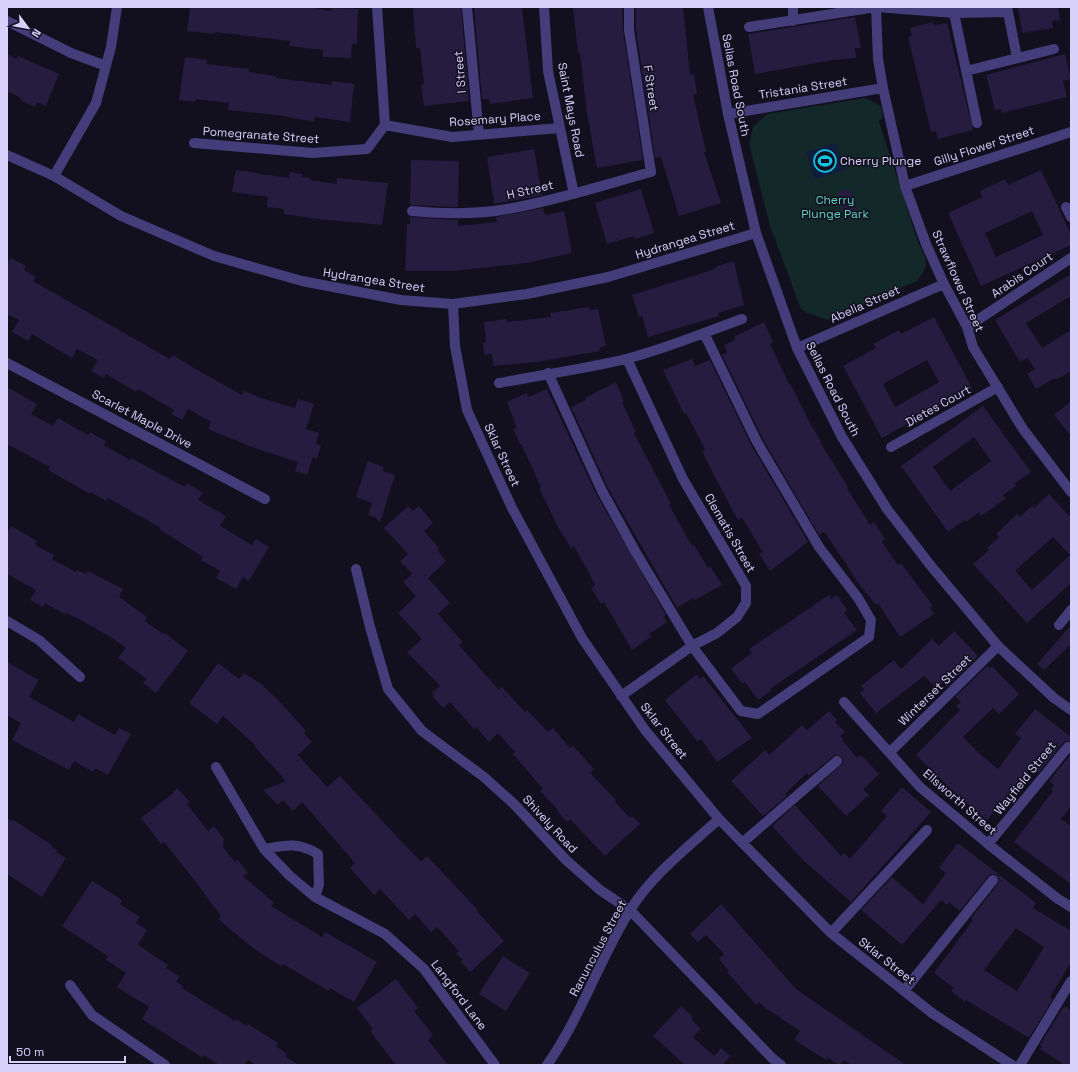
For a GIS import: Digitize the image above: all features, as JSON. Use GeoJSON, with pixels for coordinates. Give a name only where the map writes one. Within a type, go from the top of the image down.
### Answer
{"type":"FeatureCollection","features":[{"type":"Feature","properties":{"kind":"street"},"geometry":{"type":"LineString","coordinates":[[54,176],[96,103],[111,47],[117,7]]}},
{"type":"Feature","properties":{"kind":"street"},"geometry":{"type":"LineString","coordinates":[[377,7],[385,125]]}},
{"type":"Feature","properties":{"kind":"street","name":"I Street"},"geometry":{"type":"LineString","coordinates":[[467,7],[479,135]]}},
{"type":"Feature","properties":{"kind":"street","name":"Saint Mays Road"},"geometry":{"type":"LineString","coordinates":[[544,7],[548,70],[574,194]]}},
{"type":"Feature","properties":{"kind":"street","name":"F Street"},"geometry":{"type":"LineString","coordinates":[[628,7],[629,30],[651,172]]}},
{"type":"Feature","properties":{"kind":"street","name":"Sellas Road South"},"geometry":{"type":"LineString","coordinates":[[708,7],[728,114],[756,233],[797,348],[842,437],[887,508],[931,566],[998,646],[1054,698],[1071,710]]}},
{"type":"Feature","properties":{"kind":"street"},"geometry":{"type":"LineString","coordinates":[[793,7],[793,21]]}},
{"type":"Feature","properties":{"kind":"street"},"geometry":{"type":"LineString","coordinates":[[750,28],[876,7],[954,13],[1008,10],[1017,58]]}},
{"type":"Feature","properties":{"kind":"street","name":"Strawflower Street"},"geometry":{"type":"LineString","coordinates":[[876,7],[878,59],[883,88],[905,186],[926,244],[944,284],[967,327],[973,347],[1023,429],[1071,492]]}},
{"type":"Feature","properties":{"kind":"street"},"geometry":{"type":"LineString","coordinates":[[954,13],[977,123]]}},
{"type":"Feature","properties":{"kind":"street"},"geometry":{"type":"LineString","coordinates":[[7,21],[71,53],[106,66]]}},
{"type":"Feature","properties":{"kind":"street"},"geometry":{"type":"LineString","coordinates":[[966,71],[1054,49]]}},
{"type":"Feature","properties":{"kind":"street","name":"Tristania Street"},"geometry":{"type":"LineString","coordinates":[[728,114],[883,88]]}},
{"type":"Feature","properties":{"kind":"street","name":"Rosemary Place"},"geometry":{"type":"LineString","coordinates":[[385,125],[452,137],[560,128]]}},
{"type":"Feature","properties":{"kind":"street","name":"Pomegranate Street"},"geometry":{"type":"LineString","coordinates":[[194,143],[313,153],[367,149],[385,125]]}},
{"type":"Feature","properties":{"kind":"street","name":"Gilly Flower Street"},"geometry":{"type":"LineString","coordinates":[[905,186],[1071,132]]}},
{"type":"Feature","properties":{"kind":"street","name":"Hydrangea Street"},"geometry":{"type":"LineString","coordinates":[[7,155],[54,176],[120,216],[214,256],[310,283],[400,300],[453,304],[527,294],[608,277],[756,233]]}},
{"type":"Feature","properties":{"kind":"street","name":"H Street"},"geometry":{"type":"LineString","coordinates":[[412,212],[452,214],[506,210],[574,194],[651,172]]}},
{"type":"Feature","properties":{"kind":"street"},"geometry":{"type":"LineString","coordinates":[[1066,207],[1071,217]]}},
{"type":"Feature","properties":{"kind":"street","name":"Arabis Court"},"geometry":{"type":"LineString","coordinates":[[967,327],[1071,258]]}},
{"type":"Feature","properties":{"kind":"street","name":"Abelia Street"},"geometry":{"type":"LineString","coordinates":[[797,348],[944,284]]}},
{"type":"Feature","properties":{"kind":"street","name":"Sklar Street"},"geometry":{"type":"LineString","coordinates":[[453,304],[455,346],[467,410],[512,508],[578,631],[645,730],[719,819],[831,933],[932,1013],[1012,1065]]}},
{"type":"Feature","properties":{"kind":"street"},"geometry":{"type":"LineString","coordinates":[[499,383],[627,359],[669,346],[742,319]]}},
{"type":"Feature","properties":{"kind":"street"},"geometry":{"type":"LineString","coordinates":[[548,373],[602,491],[692,646],[741,711],[758,714],[869,637],[871,620],[858,598],[819,547],[757,442],[704,333]]}},
{"type":"Feature","properties":{"kind":"street","name":"Clematis Street"},"geometry":{"type":"LineString","coordinates":[[621,696],[692,646],[717,633],[737,617],[746,603],[746,586],[683,479],[627,359]]}},
{"type":"Feature","properties":{"kind":"street","name":"Scarlet Maple Drive"},"geometry":{"type":"LineString","coordinates":[[7,363],[265,499]]}},
{"type":"Feature","properties":{"kind":"street","name":"Dietes Court"},"geometry":{"type":"LineString","coordinates":[[891,447],[998,387]]}},
{"type":"Feature","properties":{"kind":"street","name":"Shively Road"},"geometry":{"type":"LineString","coordinates":[[356,568],[370,627],[388,689],[422,731],[484,777],[514,804],[566,860],[600,890],[630,910],[772,1058],[781,1065]]}},
{"type":"Feature","properties":{"kind":"street"},"geometry":{"type":"LineString","coordinates":[[1059,625],[1071,610]]}},
{"type":"Feature","properties":{"kind":"street"},"geometry":{"type":"LineString","coordinates":[[7,621],[39,640],[80,677]]}},
{"type":"Feature","properties":{"kind":"street","name":"Winterset Street"},"geometry":{"type":"LineString","coordinates":[[890,752],[998,646]]}},
{"type":"Feature","properties":{"kind":"street","name":"Ellsworth Street"},"geometry":{"type":"LineString","coordinates":[[844,702],[920,787],[988,844],[1058,899],[1071,907]]}},
{"type":"Feature","properties":{"kind":"street","name":"Wayfield Street"},"geometry":{"type":"LineString","coordinates":[[988,844],[1068,747]]}},
{"type":"Feature","properties":{"kind":"street"},"geometry":{"type":"LineString","coordinates":[[742,843],[837,761]]}},
{"type":"Feature","properties":{"kind":"street","name":"Langford Lane"},"geometry":{"type":"LineString","coordinates":[[216,767],[264,849],[290,876],[315,897],[385,934],[424,969],[495,1065]]}},
{"type":"Feature","properties":{"kind":"street","name":"Ranunculus Street"},"geometry":{"type":"LineString","coordinates":[[547,1065],[578,1015],[612,943],[630,910],[655,877],[719,819]]}},
{"type":"Feature","properties":{"kind":"street"},"geometry":{"type":"LineString","coordinates":[[831,933],[927,830]]}},
{"type":"Feature","properties":{"kind":"street"},"geometry":{"type":"LineString","coordinates":[[264,849],[286,845],[305,846],[318,854],[319,885],[315,897]]}},
{"type":"Feature","properties":{"kind":"street"},"geometry":{"type":"LineString","coordinates":[[904,991],[993,880]]}},
{"type":"Feature","properties":{"kind":"street"},"geometry":{"type":"LineString","coordinates":[[1020,1065],[1071,981]]}},
{"type":"Feature","properties":{"kind":"street"},"geometry":{"type":"LineString","coordinates":[[70,985],[92,1015],[165,1065]]}},
{"type":"Feature","properties":{"kind":"green space","name":"Cherry Plunge Park"},"geometry":{"type":"Polygon","coordinates":[[[865,98],[881,106],[883,116],[879,122],[919,245],[926,260],[926,264],[917,281],[828,320],[807,313],[801,309],[770,226],[749,144],[753,127],[767,114],[865,98]]]}},
{"type":"Feature","properties":{"kind":"water","name":"Cherry Plunge"},"geometry":{"type":"Polygon","coordinates":[[[836,143],[845,170],[814,179],[806,152],[836,143]]]}},
{"type":"Feature","properties":{"kind":"building"},"geometry":{"type":"Polygon","coordinates":[[[190,7],[307,7],[332,11],[332,8],[358,9],[357,44],[352,44],[351,58],[323,57],[323,50],[289,46],[290,41],[215,32],[215,34],[187,31],[190,7]]]}},
{"type":"Feature","properties":{"kind":"building"},"geometry":{"type":"Polygon","coordinates":[[[413,7],[461,7],[469,101],[424,106],[421,85],[424,84],[420,48],[416,48],[413,7]]]}},
{"type":"Feature","properties":{"kind":"building"},"geometry":{"type":"Polygon","coordinates":[[[474,7],[522,7],[533,98],[490,104],[489,99],[482,99],[474,7]]]}},
{"type":"Feature","properties":{"kind":"building"},"geometry":{"type":"Polygon","coordinates":[[[573,7],[622,7],[623,31],[643,160],[597,168],[587,114],[573,7]]]}},
{"type":"Feature","properties":{"kind":"building"},"geometry":{"type":"Polygon","coordinates":[[[636,7],[683,7],[690,75],[694,74],[697,94],[693,94],[706,152],[704,152],[721,203],[679,216],[661,157],[655,158],[636,30],[636,7]]]}},
{"type":"Feature","properties":{"kind":"building"},"geometry":{"type":"Polygon","coordinates":[[[1018,7],[1058,7],[1060,20],[1052,21],[1053,28],[1022,33],[1018,7]]]}},
{"type":"Feature","properties":{"kind":"building"},"geometry":{"type":"Polygon","coordinates":[[[855,17],[861,48],[855,48],[856,58],[833,60],[755,74],[748,34],[855,17]]]}},
{"type":"Feature","properties":{"kind":"building"},"geometry":{"type":"Polygon","coordinates":[[[933,22],[934,25],[947,23],[973,130],[938,139],[936,131],[931,132],[908,37],[912,36],[910,28],[933,22]]]}},
{"type":"Feature","properties":{"kind":"building"},"geometry":{"type":"Polygon","coordinates":[[[7,54],[16,59],[18,56],[59,74],[46,106],[37,102],[35,107],[20,100],[21,98],[7,91],[7,54]]]}},
{"type":"Feature","properties":{"kind":"building"},"geometry":{"type":"Polygon","coordinates":[[[1065,54],[1071,79],[1063,81],[1067,97],[1002,113],[1001,109],[995,110],[986,75],[1065,54]]]}},
{"type":"Feature","properties":{"kind":"building"},"geometry":{"type":"Polygon","coordinates":[[[185,57],[207,60],[207,64],[249,69],[249,72],[276,76],[276,78],[332,85],[332,81],[354,84],[350,122],[315,117],[314,122],[284,116],[228,110],[229,103],[196,99],[195,102],[179,100],[185,57]]]}},
{"type":"Feature","properties":{"kind":"building"},"geometry":{"type":"Polygon","coordinates":[[[534,149],[542,195],[494,204],[487,157],[534,149]]]}},
{"type":"Feature","properties":{"kind":"building"},"geometry":{"type":"Polygon","coordinates":[[[411,160],[459,161],[458,207],[410,205],[411,160]]]}},
{"type":"Feature","properties":{"kind":"building"},"geometry":{"type":"Polygon","coordinates":[[[236,170],[289,178],[290,172],[302,174],[302,177],[310,178],[309,180],[337,184],[337,178],[388,183],[382,225],[284,214],[284,209],[267,207],[268,197],[232,192],[236,170]]]}},
{"type":"Feature","properties":{"kind":"building"},"geometry":{"type":"Polygon","coordinates":[[[1041,170],[1071,235],[1071,245],[981,286],[948,213],[982,197],[980,191],[1005,179],[1008,185],[1041,170]],[[1032,211],[985,233],[996,257],[1043,235],[1032,211]]]}},
{"type":"Feature","properties":{"kind":"building"},"geometry":{"type":"Polygon","coordinates":[[[641,189],[654,233],[635,239],[634,236],[607,244],[595,203],[641,189]]]}},
{"type":"Feature","properties":{"kind":"building"},"geometry":{"type":"Polygon","coordinates":[[[850,189],[858,212],[845,217],[837,193],[850,189]]]}},
{"type":"Feature","properties":{"kind":"building"},"geometry":{"type":"Polygon","coordinates":[[[543,208],[545,215],[564,211],[572,253],[526,263],[453,271],[405,271],[407,224],[410,224],[410,217],[458,220],[458,226],[497,222],[496,217],[543,208]]]}},
{"type":"Feature","properties":{"kind":"building"},"geometry":{"type":"Polygon","coordinates":[[[11,258],[26,266],[24,270],[36,277],[33,281],[170,359],[173,355],[242,395],[244,391],[261,398],[295,408],[298,399],[314,404],[306,429],[319,433],[316,444],[321,446],[317,458],[313,457],[307,475],[295,471],[298,462],[249,446],[208,429],[211,422],[188,409],[182,420],[171,414],[174,410],[138,389],[136,392],[106,374],[104,378],[91,371],[98,360],[77,349],[72,358],[32,334],[28,341],[12,332],[19,320],[7,314],[7,264],[11,258]]]}},
{"type":"Feature","properties":{"kind":"building"},"geometry":{"type":"Polygon","coordinates":[[[734,261],[744,305],[718,313],[719,316],[648,337],[642,316],[639,317],[632,295],[715,269],[715,267],[734,261]]]}},
{"type":"Feature","properties":{"kind":"building"},"geometry":{"type":"Polygon","coordinates":[[[1071,274],[1071,296],[1026,323],[1042,348],[1071,330],[1071,371],[1036,389],[1027,374],[1035,369],[1028,358],[1020,362],[995,320],[1071,274]]]}},
{"type":"Feature","properties":{"kind":"building"},"geometry":{"type":"Polygon","coordinates":[[[589,307],[590,310],[598,309],[606,346],[599,348],[600,351],[537,362],[493,366],[492,354],[484,355],[483,343],[486,342],[484,322],[506,319],[507,322],[551,317],[550,313],[589,307]]]}},
{"type":"Feature","properties":{"kind":"building"},"geometry":{"type":"Polygon","coordinates":[[[934,317],[972,388],[882,438],[843,366],[876,348],[873,344],[899,330],[901,334],[934,317]],[[927,360],[883,384],[895,407],[939,382],[927,360]]]}},
{"type":"Feature","properties":{"kind":"building"},"geometry":{"type":"Polygon","coordinates":[[[764,322],[773,342],[770,344],[789,384],[790,383],[811,425],[821,441],[820,442],[848,487],[847,488],[870,525],[874,522],[885,539],[882,542],[898,565],[901,563],[933,606],[930,608],[934,614],[900,637],[878,603],[876,605],[859,584],[826,534],[824,532],[819,535],[763,439],[722,355],[727,352],[724,345],[735,340],[734,337],[764,322]]]}},
{"type":"Feature","properties":{"kind":"building"},"geometry":{"type":"Polygon","coordinates":[[[692,359],[695,366],[710,360],[751,445],[808,542],[770,571],[759,554],[763,552],[742,518],[738,520],[717,481],[702,451],[705,449],[686,413],[684,414],[663,370],[692,359]]]}},
{"type":"Feature","properties":{"kind":"building"},"geometry":{"type":"Polygon","coordinates":[[[616,382],[624,401],[622,402],[636,432],[634,433],[671,504],[669,505],[692,546],[694,545],[708,568],[710,566],[722,585],[695,600],[693,598],[677,608],[608,488],[571,407],[616,382]]]}},
{"type":"Feature","properties":{"kind":"building"},"geometry":{"type":"Polygon","coordinates":[[[7,387],[37,404],[31,414],[53,426],[58,418],[88,435],[90,432],[106,441],[104,445],[130,460],[131,458],[185,487],[187,483],[203,493],[198,500],[226,516],[220,526],[252,545],[256,539],[269,547],[249,581],[243,577],[236,589],[216,578],[220,571],[201,560],[203,557],[159,529],[161,528],[108,498],[106,501],[91,492],[90,494],[48,470],[50,467],[7,444],[7,387]]]}},
{"type":"Feature","properties":{"kind":"building"},"geometry":{"type":"Polygon","coordinates":[[[547,389],[596,494],[666,615],[663,616],[667,622],[649,634],[651,637],[632,650],[604,602],[601,604],[591,588],[595,585],[574,546],[571,548],[557,525],[539,488],[541,487],[513,429],[517,428],[507,402],[527,393],[528,397],[547,389]]]}},
{"type":"Feature","properties":{"kind":"building"},"geometry":{"type":"Polygon","coordinates":[[[1071,401],[1071,436],[1054,415],[1071,401]]]}},
{"type":"Feature","properties":{"kind":"building"},"geometry":{"type":"Polygon","coordinates":[[[983,406],[1031,472],[1014,484],[1016,486],[1003,495],[1005,499],[981,516],[979,512],[966,522],[965,520],[948,532],[901,466],[983,406]],[[974,437],[933,467],[950,491],[991,461],[974,437]]]}},
{"type":"Feature","properties":{"kind":"building"},"geometry":{"type":"Polygon","coordinates":[[[368,461],[384,467],[383,471],[395,475],[380,523],[375,517],[368,515],[372,503],[356,497],[368,461]]]}},
{"type":"Feature","properties":{"kind":"building"},"geometry":{"type":"Polygon","coordinates":[[[1049,494],[1071,518],[1071,583],[1027,623],[973,564],[989,550],[987,548],[999,537],[996,534],[1017,514],[1020,517],[1032,506],[1034,508],[1049,494]],[[1053,537],[1015,571],[1032,590],[1070,555],[1053,537]]]}},
{"type":"Feature","properties":{"kind":"building"},"geometry":{"type":"Polygon","coordinates":[[[408,506],[413,511],[419,506],[433,523],[424,531],[439,548],[437,550],[446,561],[428,578],[450,603],[438,614],[463,642],[459,645],[499,690],[502,687],[525,712],[527,710],[548,732],[553,728],[570,748],[573,746],[594,769],[590,773],[616,800],[615,802],[630,818],[632,816],[640,824],[605,856],[570,819],[567,822],[557,811],[558,810],[540,791],[543,789],[513,754],[515,752],[498,733],[489,742],[476,727],[474,729],[450,702],[443,708],[433,697],[434,695],[432,693],[440,686],[407,652],[422,639],[398,613],[416,596],[403,582],[412,574],[400,561],[408,554],[384,528],[408,506]]]}},
{"type":"Feature","properties":{"kind":"building"},"geometry":{"type":"Polygon","coordinates":[[[11,526],[37,541],[35,545],[54,555],[52,559],[76,572],[77,570],[86,574],[88,571],[123,589],[119,597],[147,617],[145,621],[163,634],[165,633],[188,651],[156,693],[143,683],[147,679],[118,658],[126,648],[109,636],[75,617],[65,613],[64,614],[45,603],[43,607],[30,600],[36,590],[7,574],[7,533],[11,526]]]}},
{"type":"Feature","properties":{"kind":"building"},"geometry":{"type":"Polygon","coordinates":[[[829,595],[831,599],[837,595],[847,610],[844,613],[857,630],[770,689],[772,690],[758,700],[745,682],[742,684],[731,668],[752,653],[749,649],[829,595]]]}},
{"type":"Feature","properties":{"kind":"building"},"geometry":{"type":"Polygon","coordinates":[[[1071,625],[1071,644],[1044,670],[1037,664],[1071,625]]]}},
{"type":"Feature","properties":{"kind":"building"},"geometry":{"type":"Polygon","coordinates":[[[954,631],[978,656],[947,687],[943,683],[937,689],[924,676],[876,713],[860,693],[864,690],[861,686],[894,660],[901,669],[932,639],[939,646],[954,631]]]}},
{"type":"Feature","properties":{"kind":"building"},"geometry":{"type":"Polygon","coordinates":[[[7,662],[39,680],[29,697],[74,722],[78,714],[115,735],[119,728],[131,734],[108,775],[95,768],[93,772],[74,761],[69,770],[12,740],[21,723],[7,715],[7,662]]]}},
{"type":"Feature","properties":{"kind":"building"},"geometry":{"type":"Polygon","coordinates":[[[218,663],[239,679],[244,673],[261,684],[281,703],[306,731],[304,733],[312,742],[298,755],[327,787],[340,776],[421,862],[427,856],[477,909],[476,910],[504,941],[470,972],[461,962],[463,960],[456,953],[459,951],[437,927],[431,932],[415,914],[409,920],[380,889],[374,895],[350,868],[355,863],[302,802],[293,811],[283,800],[278,805],[263,790],[286,781],[254,746],[255,745],[223,716],[217,724],[189,703],[218,663]]]}},
{"type":"Feature","properties":{"kind":"building"},"geometry":{"type":"Polygon","coordinates":[[[987,666],[990,668],[992,666],[1019,694],[999,714],[993,708],[963,737],[980,754],[998,769],[1021,738],[1015,734],[1035,709],[1071,737],[1071,741],[1066,741],[1063,743],[1039,772],[1032,768],[1028,771],[987,820],[952,790],[916,755],[960,710],[956,706],[961,702],[955,697],[987,666]]]}},
{"type":"Feature","properties":{"kind":"building"},"geometry":{"type":"Polygon","coordinates":[[[697,674],[700,679],[703,676],[752,738],[717,762],[701,739],[697,741],[665,700],[697,674]]]}},
{"type":"Feature","properties":{"kind":"building"},"geometry":{"type":"Polygon","coordinates":[[[829,711],[837,720],[835,722],[845,732],[840,736],[843,739],[842,740],[857,758],[861,755],[879,774],[863,789],[869,795],[846,816],[818,786],[843,763],[842,757],[835,755],[809,776],[807,773],[785,794],[787,796],[763,816],[731,781],[765,750],[769,755],[802,725],[807,730],[829,711]]]}},
{"type":"Feature","properties":{"kind":"building"},"geometry":{"type":"Polygon","coordinates":[[[1071,754],[1071,806],[1061,819],[1071,826],[1071,884],[1014,842],[1053,791],[1051,789],[1054,785],[1049,781],[1071,754]]]}},
{"type":"Feature","properties":{"kind":"building"},"geometry":{"type":"Polygon","coordinates":[[[902,787],[931,812],[851,902],[803,860],[772,826],[795,805],[841,856],[844,853],[850,859],[887,816],[881,811],[902,787]]]}},
{"type":"Feature","properties":{"kind":"building"},"geometry":{"type":"Polygon","coordinates":[[[177,788],[190,802],[187,804],[208,831],[214,826],[224,839],[223,847],[235,862],[238,860],[248,873],[243,876],[274,903],[271,906],[322,937],[325,932],[377,962],[354,1002],[330,988],[329,991],[283,964],[281,966],[254,949],[218,919],[221,916],[192,877],[164,842],[161,844],[141,818],[172,794],[177,788]]]}},
{"type":"Feature","properties":{"kind":"building"},"geometry":{"type":"Polygon","coordinates":[[[7,818],[11,821],[12,819],[52,845],[51,846],[57,850],[56,852],[66,858],[42,897],[7,874],[7,818]]]}},
{"type":"Feature","properties":{"kind":"building"},"geometry":{"type":"Polygon","coordinates":[[[958,843],[1036,903],[1033,908],[1071,931],[1071,962],[1050,997],[1053,999],[1029,1038],[966,1000],[965,1002],[951,991],[954,988],[934,973],[973,920],[971,918],[998,884],[999,878],[997,875],[991,874],[988,876],[960,911],[949,902],[947,905],[941,900],[902,945],[861,910],[892,877],[923,904],[946,873],[939,868],[958,843]],[[1016,928],[984,970],[1017,991],[1044,947],[1016,928]]]}},
{"type":"Feature","properties":{"kind":"building"},"geometry":{"type":"Polygon","coordinates":[[[92,881],[122,900],[120,904],[140,917],[136,923],[147,930],[138,945],[168,965],[166,968],[180,977],[176,982],[183,986],[182,988],[235,1021],[236,1019],[247,1026],[248,1024],[278,1043],[276,1046],[287,1054],[286,1057],[299,1065],[256,1065],[248,1060],[244,1065],[219,1065],[204,1055],[203,1058],[142,1019],[149,1007],[117,987],[126,973],[106,960],[108,956],[62,926],[92,881]]]}},
{"type":"Feature","properties":{"kind":"building"},"geometry":{"type":"Polygon","coordinates":[[[721,904],[796,989],[906,1065],[852,1065],[844,1060],[839,1065],[828,1058],[826,1060],[794,1040],[800,1031],[769,1010],[768,1011],[759,1002],[756,1005],[727,972],[729,971],[719,959],[724,954],[706,935],[698,942],[690,934],[721,904]]]}},
{"type":"Feature","properties":{"kind":"building"},"geometry":{"type":"Polygon","coordinates":[[[503,956],[530,973],[506,1011],[479,994],[503,956]]]}},
{"type":"Feature","properties":{"kind":"building"},"geometry":{"type":"Polygon","coordinates":[[[396,979],[418,1008],[414,1011],[433,1035],[428,1040],[448,1065],[396,1065],[370,1031],[373,1029],[357,1008],[396,979]]]}},
{"type":"Feature","properties":{"kind":"building"},"geometry":{"type":"Polygon","coordinates":[[[681,1006],[693,1017],[691,1019],[701,1029],[693,1037],[714,1056],[721,1048],[730,1056],[723,1065],[685,1065],[653,1036],[681,1006]]]}},
{"type":"Feature","properties":{"kind":"building"},"geometry":{"type":"Polygon","coordinates":[[[1064,1006],[1071,1010],[1071,1065],[1065,1065],[1040,1049],[1042,1047],[1040,1045],[1064,1006]]]}},
{"type":"Feature","properties":{"kind":"place","name":"Cherry Plunge"},"geometry":{"type":"Point","coordinates":[825,161]}}]}
